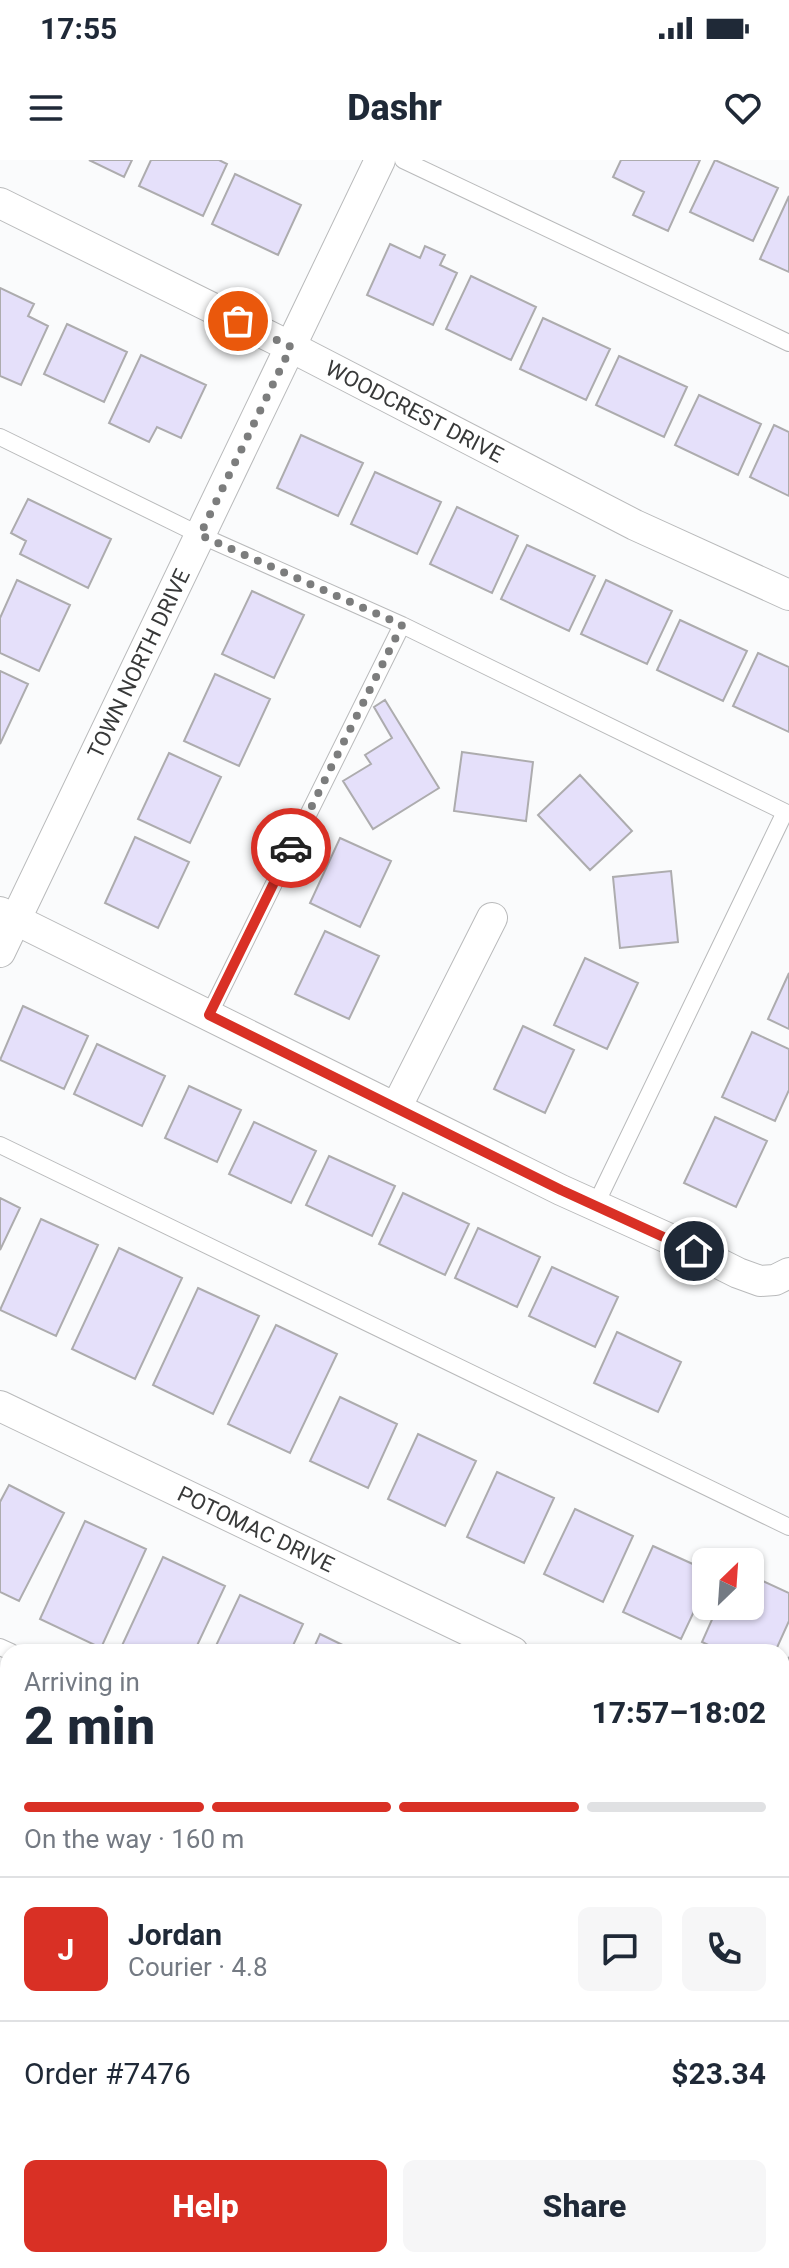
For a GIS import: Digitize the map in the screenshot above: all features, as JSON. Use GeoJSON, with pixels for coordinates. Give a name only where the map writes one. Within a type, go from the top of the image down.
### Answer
{"type":"FeatureCollection","features":[{"type":"Feature","properties":{"kind":"street","name":"TOWN NORTH DRIVE"},"geometry":{"type":"LineString","coordinates":[[0,952],[8,916],[200,535],[380,160]]}},
{"type":"Feature","properties":{"kind":"street","name":"WOODCREST DRIVE"},"geometry":{"type":"LineString","coordinates":[[0,203],[291,347],[635,525],[789,595]]}},
{"type":"Feature","properties":{"kind":"street"},"geometry":{"type":"LineString","coordinates":[[8,916],[595,1206],[760,1281],[775,1280],[789,1273]]}},
{"type":"Feature","properties":{"kind":"street"},"geometry":{"type":"LineString","coordinates":[[396,1108],[492,918]]}},
{"type":"Feature","properties":{"kind":"street","name":"POTOMAC DRIVE"},"geometry":{"type":"LineString","coordinates":[[0,1406],[496,1644]]}},
{"type":"Feature","properties":{"kind":"lane"},"geometry":{"type":"LineString","coordinates":[[403,160],[789,343]]}},
{"type":"Feature","properties":{"kind":"lane"},"geometry":{"type":"LineString","coordinates":[[1,441],[200,535],[402,625],[787,813],[595,1206]]}},
{"type":"Feature","properties":{"kind":"lane"},"geometry":{"type":"LineString","coordinates":[[209,1015],[402,625]]}},
{"type":"Feature","properties":{"kind":"lane"},"geometry":{"type":"LineString","coordinates":[[0,1145],[789,1527]]}},
{"type":"Feature","properties":{"kind":"building"},"geometry":{"type":"Polygon","coordinates":[[[89,160],[132,160],[124,177],[89,160]]]}},
{"type":"Feature","properties":{"kind":"building"},"geometry":{"type":"Polygon","coordinates":[[[151,160],[219,160],[227,164],[203,216],[139,186],[151,160]]]}},
{"type":"Feature","properties":{"kind":"building"},"geometry":{"type":"Polygon","coordinates":[[[621,160],[700,160],[668,231],[633,215],[644,192],[613,177],[621,160]]]}},
{"type":"Feature","properties":{"kind":"building"},"geometry":{"type":"Polygon","coordinates":[[[715,160],[778,188],[753,241],[690,212],[715,160]]]}},
{"type":"Feature","properties":{"kind":"building"},"geometry":{"type":"Polygon","coordinates":[[[235,174],[301,205],[278,255],[212,224],[235,174]]]}},
{"type":"Feature","properties":{"kind":"building"},"geometry":{"type":"Polygon","coordinates":[[[789,196],[789,272],[760,259],[789,196]]]}},
{"type":"Feature","properties":{"kind":"building"},"geometry":{"type":"Polygon","coordinates":[[[390,244],[420,258],[425,246],[445,255],[440,265],[457,273],[433,325],[367,295],[390,244]]]}},
{"type":"Feature","properties":{"kind":"building"},"geometry":{"type":"Polygon","coordinates":[[[471,276],[536,307],[511,360],[446,329],[471,276]]]}},
{"type":"Feature","properties":{"kind":"building"},"geometry":{"type":"Polygon","coordinates":[[[0,288],[34,304],[28,316],[48,326],[21,385],[0,376],[0,288]]]}},
{"type":"Feature","properties":{"kind":"building"},"geometry":{"type":"Polygon","coordinates":[[[543,318],[610,349],[586,400],[520,369],[543,318]]]}},
{"type":"Feature","properties":{"kind":"building"},"geometry":{"type":"Polygon","coordinates":[[[67,324],[127,352],[104,402],[44,374],[67,324]]]}},
{"type":"Feature","properties":{"kind":"building"},"geometry":{"type":"Polygon","coordinates":[[[141,355],[206,385],[181,438],[157,427],[149,442],[109,423],[141,355]]]}},
{"type":"Feature","properties":{"kind":"building"},"geometry":{"type":"Polygon","coordinates":[[[619,356],[687,387],[664,437],[596,405],[619,356]]]}},
{"type":"Feature","properties":{"kind":"building"},"geometry":{"type":"Polygon","coordinates":[[[699,395],[761,424],[738,475],[675,445],[699,395]]]}},
{"type":"Feature","properties":{"kind":"building"},"geometry":{"type":"Polygon","coordinates":[[[774,425],[789,432],[789,496],[750,477],[774,425]]]}},
{"type":"Feature","properties":{"kind":"building"},"geometry":{"type":"Polygon","coordinates":[[[301,435],[363,463],[338,516],[277,488],[301,435]]]}},
{"type":"Feature","properties":{"kind":"building"},"geometry":{"type":"Polygon","coordinates":[[[375,472],[441,502],[417,554],[351,524],[375,472]]]}},
{"type":"Feature","properties":{"kind":"building"},"geometry":{"type":"Polygon","coordinates":[[[28,499],[111,539],[88,588],[20,554],[26,541],[11,533],[28,499]]]}},
{"type":"Feature","properties":{"kind":"building"},"geometry":{"type":"Polygon","coordinates":[[[457,507],[518,536],[492,593],[430,564],[457,507]]]}},
{"type":"Feature","properties":{"kind":"building"},"geometry":{"type":"Polygon","coordinates":[[[527,545],[595,576],[569,631],[501,599],[527,545]]]}},
{"type":"Feature","properties":{"kind":"building"},"geometry":{"type":"Polygon","coordinates":[[[17,580],[70,605],[39,671],[0,653],[0,618],[17,580]]]}},
{"type":"Feature","properties":{"kind":"building"},"geometry":{"type":"Polygon","coordinates":[[[606,580],[672,611],[647,664],[581,634],[606,580]]]}},
{"type":"Feature","properties":{"kind":"building"},"geometry":{"type":"Polygon","coordinates":[[[252,591],[304,615],[274,678],[222,654],[252,591]]]}},
{"type":"Feature","properties":{"kind":"building"},"geometry":{"type":"Polygon","coordinates":[[[680,620],[747,651],[723,701],[657,670],[680,620]]]}},
{"type":"Feature","properties":{"kind":"building"},"geometry":{"type":"Polygon","coordinates":[[[758,653],[789,667],[789,732],[733,706],[758,653]]]}},
{"type":"Feature","properties":{"kind":"building"},"geometry":{"type":"Polygon","coordinates":[[[0,671],[28,684],[0,744],[0,671]]]}},
{"type":"Feature","properties":{"kind":"building"},"geometry":{"type":"Polygon","coordinates":[[[215,674],[270,699],[239,766],[184,741],[215,674]]]}},
{"type":"Feature","properties":{"kind":"building"},"geometry":{"type":"Polygon","coordinates":[[[385,700],[439,788],[373,829],[343,781],[371,764],[365,755],[392,738],[374,707],[385,700]]]}},
{"type":"Feature","properties":{"kind":"building"},"geometry":{"type":"Polygon","coordinates":[[[462,752],[533,762],[526,821],[454,811],[462,752]]]}},
{"type":"Feature","properties":{"kind":"building"},"geometry":{"type":"Polygon","coordinates":[[[169,753],[221,777],[190,843],[138,819],[169,753]]]}},
{"type":"Feature","properties":{"kind":"building"},"geometry":{"type":"Polygon","coordinates":[[[580,775],[632,831],[590,870],[538,815],[580,775]]]}},
{"type":"Feature","properties":{"kind":"building"},"geometry":{"type":"Polygon","coordinates":[[[135,837],[189,862],[158,928],[105,903],[135,837]]]}},
{"type":"Feature","properties":{"kind":"building"},"geometry":{"type":"Polygon","coordinates":[[[340,838],[391,861],[360,927],[310,903],[340,838]]]}},
{"type":"Feature","properties":{"kind":"building"},"geometry":{"type":"Polygon","coordinates":[[[671,871],[678,942],[620,948],[613,877],[671,871]]]}},
{"type":"Feature","properties":{"kind":"building"},"geometry":{"type":"Polygon","coordinates":[[[325,931],[379,956],[349,1019],[295,994],[325,931]]]}},
{"type":"Feature","properties":{"kind":"building"},"geometry":{"type":"Polygon","coordinates":[[[585,958],[638,983],[607,1049],[554,1025],[585,958]]]}},
{"type":"Feature","properties":{"kind":"building"},"geometry":{"type":"Polygon","coordinates":[[[789,973],[789,1029],[768,1019],[789,973]]]}},
{"type":"Feature","properties":{"kind":"building"},"geometry":{"type":"Polygon","coordinates":[[[23,1006],[88,1036],[64,1089],[0,1060],[23,1006]]]}},
{"type":"Feature","properties":{"kind":"building"},"geometry":{"type":"Polygon","coordinates":[[[523,1026],[574,1050],[545,1113],[494,1089],[523,1026]]]}},
{"type":"Feature","properties":{"kind":"building"},"geometry":{"type":"Polygon","coordinates":[[[752,1032],[789,1049],[789,1090],[775,1121],[722,1097],[752,1032]]]}},
{"type":"Feature","properties":{"kind":"building"},"geometry":{"type":"Polygon","coordinates":[[[97,1044],[165,1076],[142,1126],[74,1094],[97,1044]]]}},
{"type":"Feature","properties":{"kind":"building"},"geometry":{"type":"Polygon","coordinates":[[[189,1086],[241,1110],[217,1162],[165,1138],[189,1086]]]}},
{"type":"Feature","properties":{"kind":"building"},"geometry":{"type":"Polygon","coordinates":[[[715,1117],[767,1141],[736,1207],[684,1183],[715,1117]]]}},
{"type":"Feature","properties":{"kind":"building"},"geometry":{"type":"Polygon","coordinates":[[[254,1122],[316,1151],[291,1203],[229,1174],[254,1122]]]}},
{"type":"Feature","properties":{"kind":"building"},"geometry":{"type":"Polygon","coordinates":[[[329,1156],[395,1186],[372,1236],[306,1205],[329,1156]]]}},
{"type":"Feature","properties":{"kind":"building"},"geometry":{"type":"Polygon","coordinates":[[[403,1193],[469,1224],[445,1275],[379,1244],[403,1193]]]}},
{"type":"Feature","properties":{"kind":"building"},"geometry":{"type":"Polygon","coordinates":[[[0,1198],[20,1208],[0,1250],[0,1198]]]}},
{"type":"Feature","properties":{"kind":"building"},"geometry":{"type":"Polygon","coordinates":[[[41,1219],[98,1245],[56,1336],[0,1310],[41,1219]]]}},
{"type":"Feature","properties":{"kind":"building"},"geometry":{"type":"Polygon","coordinates":[[[478,1228],[540,1257],[517,1307],[455,1278],[478,1228]]]}},
{"type":"Feature","properties":{"kind":"building"},"geometry":{"type":"Polygon","coordinates":[[[119,1248],[182,1278],[135,1379],[72,1349],[119,1248]]]}},
{"type":"Feature","properties":{"kind":"building"},"geometry":{"type":"Polygon","coordinates":[[[552,1267],[618,1297],[595,1347],[529,1316],[552,1267]]]}},
{"type":"Feature","properties":{"kind":"building"},"geometry":{"type":"Polygon","coordinates":[[[198,1288],[259,1316],[213,1414],[153,1385],[198,1288]]]}},
{"type":"Feature","properties":{"kind":"building"},"geometry":{"type":"Polygon","coordinates":[[[276,1325],[337,1354],[290,1453],[228,1424],[276,1325]]]}},
{"type":"Feature","properties":{"kind":"building"},"geometry":{"type":"Polygon","coordinates":[[[617,1332],[681,1362],[658,1412],[594,1383],[617,1332]]]}},
{"type":"Feature","properties":{"kind":"building"},"geometry":{"type":"Polygon","coordinates":[[[340,1397],[397,1424],[368,1488],[310,1461],[340,1397]]]}},
{"type":"Feature","properties":{"kind":"building"},"geometry":{"type":"Polygon","coordinates":[[[418,1434],[476,1461],[445,1526],[388,1499],[418,1434]]]}},
{"type":"Feature","properties":{"kind":"building"},"geometry":{"type":"Polygon","coordinates":[[[497,1472],[554,1498],[524,1563],[467,1537],[497,1472]]]}},
{"type":"Feature","properties":{"kind":"building"},"geometry":{"type":"Polygon","coordinates":[[[9,1485],[64,1513],[19,1601],[0,1592],[0,1502],[9,1485]]]}},
{"type":"Feature","properties":{"kind":"building"},"geometry":{"type":"Polygon","coordinates":[[[575,1509],[633,1536],[603,1602],[544,1574],[575,1509]]]}},
{"type":"Feature","properties":{"kind":"building"},"geometry":{"type":"Polygon","coordinates":[[[85,1521],[146,1549],[103,1644],[93,1644],[40,1619],[85,1521]]]}},
{"type":"Feature","properties":{"kind":"building"},"geometry":{"type":"Polygon","coordinates":[[[653,1546],[692,1564],[692,1616],[681,1639],[623,1612],[653,1546]]]}},
{"type":"Feature","properties":{"kind":"building"},"geometry":{"type":"Polygon","coordinates":[[[163,1557],[225,1586],[198,1644],[123,1644],[163,1557]]]}},
{"type":"Feature","properties":{"kind":"building"},"geometry":{"type":"Polygon","coordinates":[[[764,1581],[789,1593],[789,1621],[779,1644],[702,1642],[712,1620],[764,1620],[764,1581]]]}},
{"type":"Feature","properties":{"kind":"building"},"geometry":{"type":"Polygon","coordinates":[[[240,1595],[303,1624],[294,1644],[217,1644],[240,1595]]]}},
{"type":"Feature","properties":{"kind":"building"},"geometry":{"type":"Polygon","coordinates":[[[320,1634],[341,1644],[316,1644],[320,1634]]]}},
{"type":"Feature","properties":{"kind":"way so far"},"geometry":{"type":"LineString","coordinates":[[238,321],[291,347],[200,535],[402,625],[291,848]]}},
{"type":"Feature","properties":{"kind":"route"},"geometry":{"type":"LineString","coordinates":[[291,848],[209,1015],[561,1190],[694,1251]]}}]}
